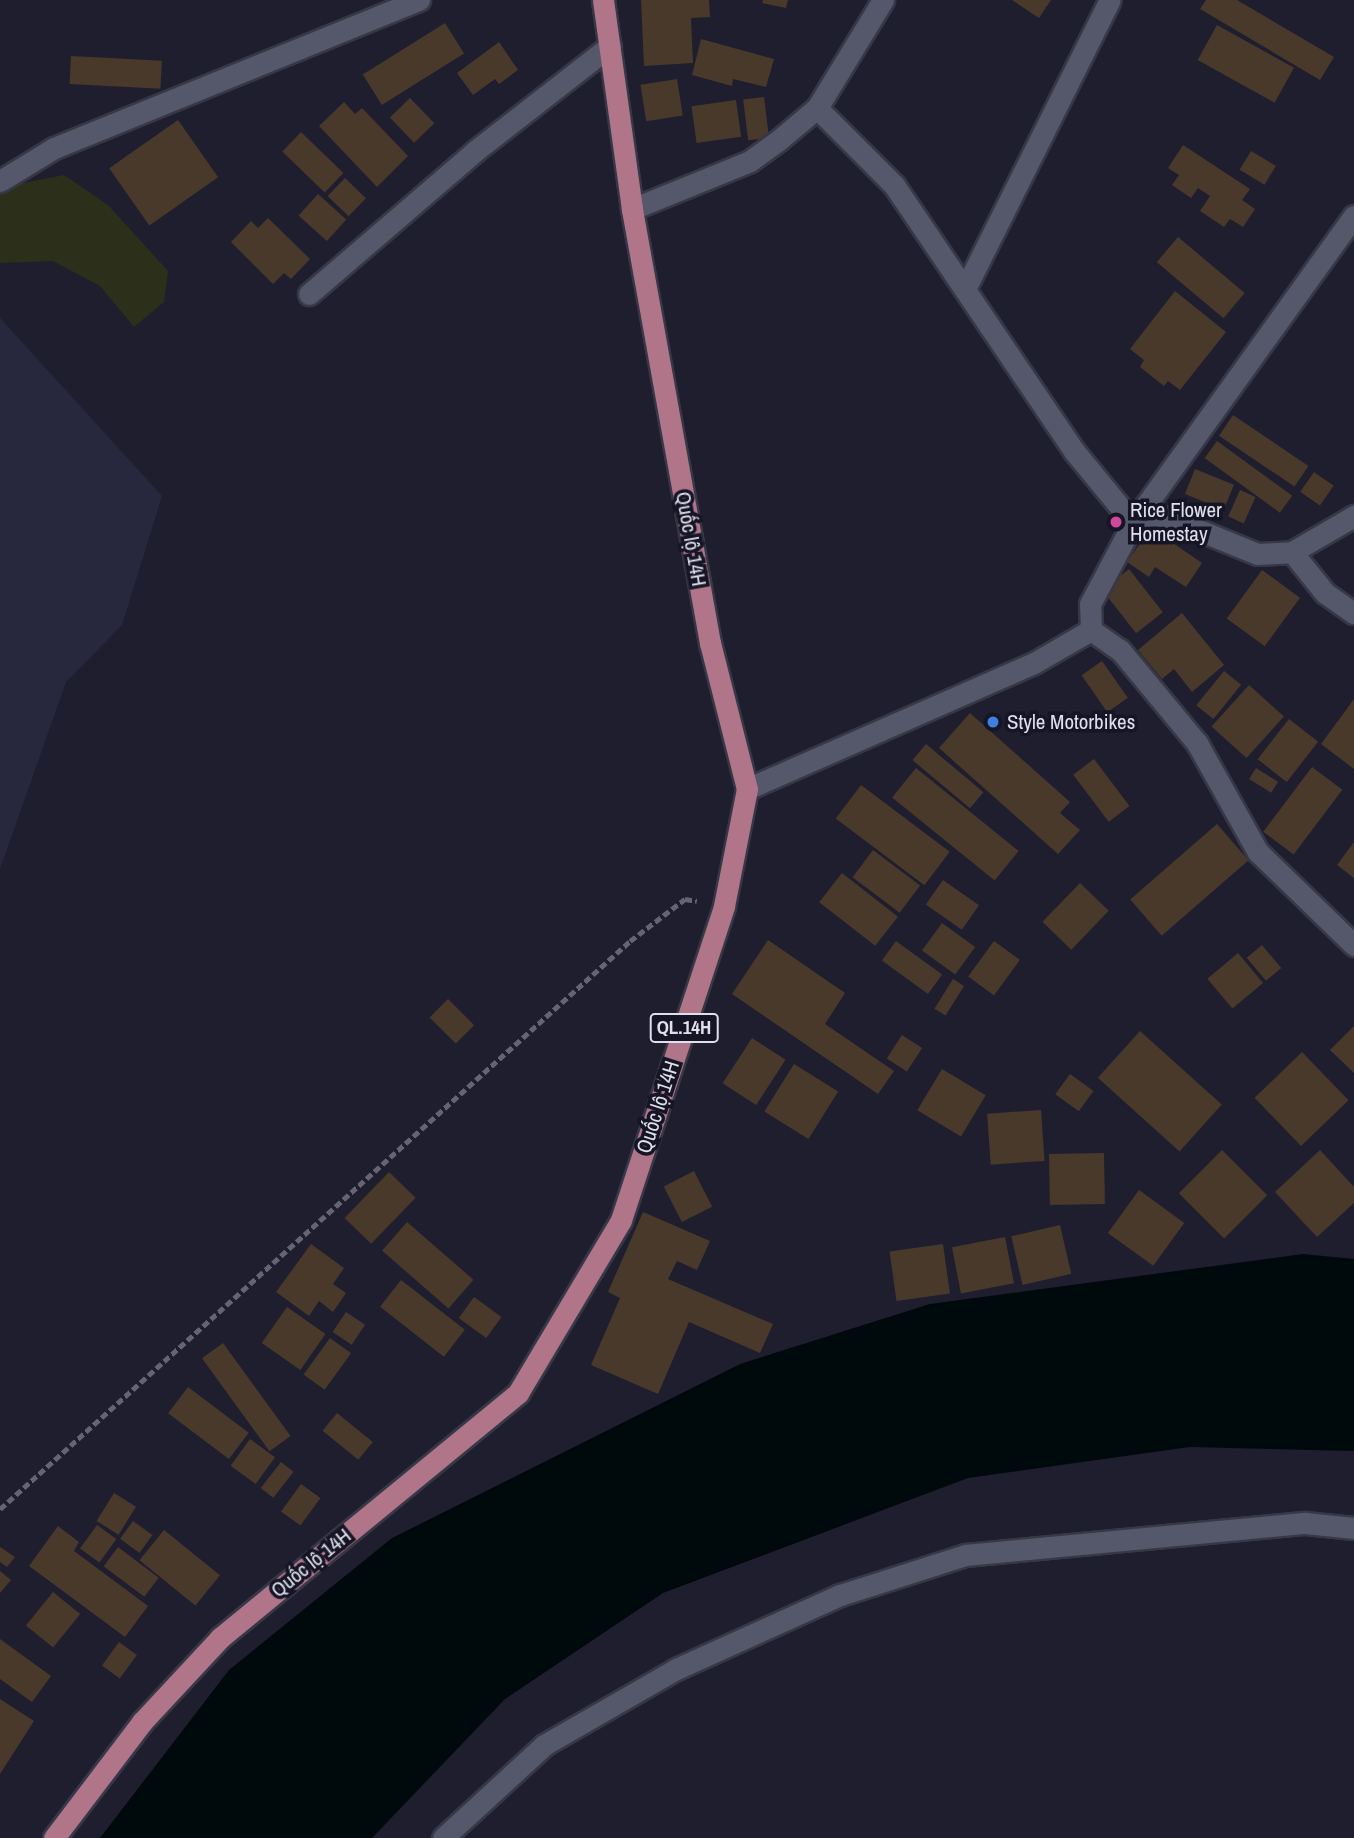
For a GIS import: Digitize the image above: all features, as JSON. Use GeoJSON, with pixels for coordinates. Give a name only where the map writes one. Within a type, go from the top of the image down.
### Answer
{"type":"FeatureCollection","features":[{"type":"Feature","properties":{"kind":"main road","name":"Quốc lộ 14H"},"geometry":{"type":"LineString","coordinates":[[54,1838],[142,1722],[220,1638],[518,1393],[621,1220],[724,906],[747,789],[710,643],[632,209],[603,0]]}},
{"type":"Feature","properties":{"kind":"street"},"geometry":{"type":"LineString","coordinates":[[0,181],[76,138],[419,0]]}},
{"type":"Feature","properties":{"kind":"street"},"geometry":{"type":"LineString","coordinates":[[632,209],[750,161],[817,108],[883,0]]}},
{"type":"Feature","properties":{"kind":"street"},"geometry":{"type":"LineString","coordinates":[[965,289],[1110,0]]}},
{"type":"Feature","properties":{"kind":"street"},"geometry":{"type":"LineString","coordinates":[[309,294],[475,151],[610,47]]}},
{"type":"Feature","properties":{"kind":"street"},"geometry":{"type":"LineString","coordinates":[[817,108],[894,185],[1074,451],[1133,523]]}},
{"type":"Feature","properties":{"kind":"street"},"geometry":{"type":"LineString","coordinates":[[1091,630],[1090,604],[1133,523],[1354,216]]}},
{"type":"Feature","properties":{"kind":"street"},"geometry":{"type":"LineString","coordinates":[[1133,523],[1167,517],[1257,554],[1292,552],[1354,516]]}},
{"type":"Feature","properties":{"kind":"street"},"geometry":{"type":"LineString","coordinates":[[1292,552],[1325,593],[1354,613]]}},
{"type":"Feature","properties":{"kind":"street"},"geometry":{"type":"LineString","coordinates":[[747,789],[1034,663],[1091,630]]}},
{"type":"Feature","properties":{"kind":"street"},"geometry":{"type":"LineString","coordinates":[[1091,630],[1120,650],[1197,743],[1258,852],[1354,945]]}},
{"type":"Feature","properties":{"kind":"street"},"geometry":{"type":"LineString","coordinates":[[443,1838],[544,1745],[676,1669],[840,1595],[965,1555],[1305,1522],[1354,1528]]}},
{"type":"Feature","properties":{"kind":"path"},"geometry":{"type":"LineString","coordinates":[[0,1509],[630,941],[685,898],[724,906]]}},
{"type":"Feature","properties":{"kind":"shaded area"},"geometry":{"type":"Polygon","coordinates":[[[0,318],[162,496],[122,625],[66,682],[0,869],[0,318]]]}},
{"type":"Feature","properties":{"kind":"shaded area"},"geometry":{"type":"Polygon","coordinates":[[[1303,1254],[1354,1259],[1354,1451],[1190,1447],[968,1478],[663,1593],[505,1699],[372,1838],[100,1838],[229,1670],[392,1538],[740,1364],[930,1304],[1303,1254]]]}},
{"type":"Feature","properties":{"kind":"green space"},"geometry":{"type":"Polygon","coordinates":[[[64,175],[108,205],[168,271],[164,302],[134,327],[100,286],[53,261],[0,263],[0,192],[4,187],[64,175]]]}},
{"type":"Feature","properties":{"kind":"building"},"geometry":{"type":"Polygon","coordinates":[[[641,0],[709,0],[710,17],[691,18],[693,63],[644,66],[641,0]]]}},
{"type":"Feature","properties":{"kind":"building"},"geometry":{"type":"Polygon","coordinates":[[[763,0],[788,0],[786,8],[762,3],[763,0]]]}},
{"type":"Feature","properties":{"kind":"building"},"geometry":{"type":"Polygon","coordinates":[[[1012,0],[1051,0],[1039,18],[1012,0]]]}},
{"type":"Feature","properties":{"kind":"building"},"geometry":{"type":"Polygon","coordinates":[[[1206,0],[1237,0],[1334,57],[1320,80],[1200,9],[1206,0]]]}},
{"type":"Feature","properties":{"kind":"building"},"geometry":{"type":"Polygon","coordinates":[[[445,23],[464,54],[382,105],[363,74],[445,23]]]}},
{"type":"Feature","properties":{"kind":"building"},"geometry":{"type":"Polygon","coordinates":[[[1217,25],[1294,68],[1275,103],[1198,60],[1217,25]]]}},
{"type":"Feature","properties":{"kind":"building"},"geometry":{"type":"Polygon","coordinates":[[[701,39],[774,59],[766,87],[733,79],[732,86],[692,75],[701,39]]]}},
{"type":"Feature","properties":{"kind":"building"},"geometry":{"type":"Polygon","coordinates":[[[499,42],[518,70],[499,84],[495,79],[473,95],[457,73],[499,42]]]}},
{"type":"Feature","properties":{"kind":"building"},"geometry":{"type":"Polygon","coordinates":[[[71,56],[162,61],[160,89],[70,84],[71,56]]]}},
{"type":"Feature","properties":{"kind":"building"},"geometry":{"type":"Polygon","coordinates":[[[677,79],[683,116],[646,121],[640,85],[677,79]]]}},
{"type":"Feature","properties":{"kind":"building"},"geometry":{"type":"Polygon","coordinates":[[[764,97],[769,138],[748,140],[743,100],[764,97]]]}},
{"type":"Feature","properties":{"kind":"building"},"geometry":{"type":"Polygon","coordinates":[[[410,98],[434,123],[414,143],[390,117],[410,98]]]}},
{"type":"Feature","properties":{"kind":"building"},"geometry":{"type":"Polygon","coordinates":[[[736,100],[741,137],[697,143],[691,106],[736,100]]]}},
{"type":"Feature","properties":{"kind":"building"},"geometry":{"type":"Polygon","coordinates":[[[344,102],[355,114],[362,108],[408,156],[377,187],[319,126],[344,102]]]}},
{"type":"Feature","properties":{"kind":"building"},"geometry":{"type":"Polygon","coordinates":[[[178,120],[218,177],[149,226],[109,168],[178,120]]]}},
{"type":"Feature","properties":{"kind":"building"},"geometry":{"type":"Polygon","coordinates":[[[301,132],[343,173],[325,192],[282,151],[301,132]]]}},
{"type":"Feature","properties":{"kind":"building"},"geometry":{"type":"Polygon","coordinates":[[[1183,145],[1250,189],[1242,200],[1255,209],[1243,227],[1230,219],[1224,227],[1200,211],[1210,196],[1198,188],[1191,198],[1172,185],[1179,175],[1168,168],[1183,145]]]}},
{"type":"Feature","properties":{"kind":"building"},"geometry":{"type":"Polygon","coordinates":[[[1251,151],[1276,166],[1265,185],[1240,170],[1251,151]]]}},
{"type":"Feature","properties":{"kind":"building"},"geometry":{"type":"Polygon","coordinates":[[[345,178],[366,198],[348,216],[328,196],[345,178]]]}},
{"type":"Feature","properties":{"kind":"building"},"geometry":{"type":"Polygon","coordinates":[[[318,194],[346,219],[327,241],[299,216],[318,194]]]}},
{"type":"Feature","properties":{"kind":"building"},"geometry":{"type":"Polygon","coordinates":[[[268,218],[310,259],[291,279],[284,273],[273,284],[231,242],[251,221],[258,228],[268,218]]]}},
{"type":"Feature","properties":{"kind":"building"},"geometry":{"type":"Polygon","coordinates":[[[1178,237],[1245,293],[1223,318],[1157,262],[1178,237]]]}},
{"type":"Feature","properties":{"kind":"building"},"geometry":{"type":"Polygon","coordinates":[[[1175,291],[1226,332],[1180,390],[1168,381],[1164,386],[1140,367],[1144,360],[1130,349],[1175,291]]]}},
{"type":"Feature","properties":{"kind":"building"},"geometry":{"type":"Polygon","coordinates":[[[1233,415],[1308,466],[1294,487],[1219,436],[1233,415]]]}},
{"type":"Feature","properties":{"kind":"building"},"geometry":{"type":"Polygon","coordinates":[[[1217,441],[1292,496],[1280,513],[1205,458],[1217,441]]]}},
{"type":"Feature","properties":{"kind":"building"},"geometry":{"type":"Polygon","coordinates":[[[1195,469],[1234,485],[1224,510],[1185,494],[1195,469]]]}},
{"type":"Feature","properties":{"kind":"building"},"geometry":{"type":"Polygon","coordinates":[[[1314,472],[1334,486],[1320,505],[1300,492],[1314,472]]]}},
{"type":"Feature","properties":{"kind":"building"},"geometry":{"type":"Polygon","coordinates":[[[1240,490],[1256,497],[1244,523],[1228,516],[1240,490]]]}},
{"type":"Feature","properties":{"kind":"building"},"geometry":{"type":"Polygon","coordinates":[[[1151,528],[1202,563],[1186,587],[1155,567],[1149,577],[1127,562],[1151,528]]]}},
{"type":"Feature","properties":{"kind":"building"},"geometry":{"type":"Polygon","coordinates":[[[1129,569],[1163,612],[1136,633],[1102,590],[1129,569]]]}},
{"type":"Feature","properties":{"kind":"building"},"geometry":{"type":"Polygon","coordinates":[[[1262,570],[1300,598],[1265,646],[1227,619],[1262,570]]]}},
{"type":"Feature","properties":{"kind":"building"},"geometry":{"type":"Polygon","coordinates":[[[1182,613],[1224,665],[1192,692],[1174,669],[1162,679],[1138,650],[1182,613]]]}},
{"type":"Feature","properties":{"kind":"building"},"geometry":{"type":"Polygon","coordinates":[[[1102,661],[1128,698],[1107,712],[1082,675],[1102,661]]]}},
{"type":"Feature","properties":{"kind":"building"},"geometry":{"type":"Polygon","coordinates":[[[1224,671],[1241,685],[1213,719],[1196,705],[1224,671]]]}},
{"type":"Feature","properties":{"kind":"building"},"geometry":{"type":"Polygon","coordinates":[[[1249,685],[1284,716],[1246,758],[1212,727],[1249,685]]]}},
{"type":"Feature","properties":{"kind":"building"},"geometry":{"type":"Polygon","coordinates":[[[1354,699],[1354,769],[1321,744],[1354,699]]]}},
{"type":"Feature","properties":{"kind":"building"},"geometry":{"type":"Polygon","coordinates":[[[970,713],[1070,802],[1060,813],[1080,830],[1058,854],[939,748],[970,713]]]}},
{"type":"Feature","properties":{"kind":"building"},"geometry":{"type":"Polygon","coordinates":[[[1289,719],[1318,742],[1287,782],[1258,759],[1289,719]]]}},
{"type":"Feature","properties":{"kind":"building"},"geometry":{"type":"Polygon","coordinates":[[[926,744],[983,792],[970,808],[913,760],[926,744]]]}},
{"type":"Feature","properties":{"kind":"building"},"geometry":{"type":"Polygon","coordinates":[[[1094,759],[1130,806],[1109,822],[1073,775],[1094,759]]]}},
{"type":"Feature","properties":{"kind":"building"},"geometry":{"type":"Polygon","coordinates":[[[1312,767],[1342,790],[1294,855],[1263,832],[1312,767]]]}},
{"type":"Feature","properties":{"kind":"building"},"geometry":{"type":"Polygon","coordinates":[[[916,768],[1019,851],[995,881],[892,798],[916,768]]]}},
{"type":"Feature","properties":{"kind":"building"},"geometry":{"type":"Polygon","coordinates":[[[1256,768],[1278,782],[1271,793],[1249,779],[1256,768]]]}},
{"type":"Feature","properties":{"kind":"building"},"geometry":{"type":"Polygon","coordinates":[[[861,785],[950,852],[924,885],[836,819],[861,785]]]}},
{"type":"Feature","properties":{"kind":"building"},"geometry":{"type":"Polygon","coordinates":[[[1217,824],[1248,860],[1162,936],[1130,899],[1217,824]]]}},
{"type":"Feature","properties":{"kind":"building"},"geometry":{"type":"Polygon","coordinates":[[[1354,842],[1354,878],[1337,865],[1354,842]]]}},
{"type":"Feature","properties":{"kind":"building"},"geometry":{"type":"Polygon","coordinates":[[[873,850],[920,886],[900,913],[853,877],[873,850]]]}},
{"type":"Feature","properties":{"kind":"building"},"geometry":{"type":"Polygon","coordinates":[[[842,873],[898,917],[875,946],[819,902],[842,873]]]}},
{"type":"Feature","properties":{"kind":"building"},"geometry":{"type":"Polygon","coordinates":[[[943,880],[979,905],[962,930],[926,905],[943,880]]]}},
{"type":"Feature","properties":{"kind":"building"},"geometry":{"type":"Polygon","coordinates":[[[1080,883],[1109,911],[1071,950],[1042,922],[1080,883]]]}},
{"type":"Feature","properties":{"kind":"building"},"geometry":{"type":"Polygon","coordinates":[[[942,923],[975,947],[955,975],[922,951],[942,923]]]}},
{"type":"Feature","properties":{"kind":"building"},"geometry":{"type":"Polygon","coordinates":[[[768,940],[845,993],[825,1024],[894,1071],[878,1094],[732,994],[768,940]]]}},
{"type":"Feature","properties":{"kind":"building"},"geometry":{"type":"Polygon","coordinates":[[[896,941],[942,975],[928,994],[882,960],[896,941]]]}},
{"type":"Feature","properties":{"kind":"building"},"geometry":{"type":"Polygon","coordinates":[[[994,941],[1020,960],[994,995],[968,977],[994,941]]]}},
{"type":"Feature","properties":{"kind":"building"},"geometry":{"type":"Polygon","coordinates":[[[1262,945],[1281,968],[1266,981],[1247,958],[1262,945]]]}},
{"type":"Feature","properties":{"kind":"building"},"geometry":{"type":"Polygon","coordinates":[[[1238,953],[1263,983],[1232,1009],[1207,979],[1238,953]]]}},
{"type":"Feature","properties":{"kind":"building"},"geometry":{"type":"Polygon","coordinates":[[[953,979],[964,986],[945,1016],[934,1009],[953,979]]]}},
{"type":"Feature","properties":{"kind":"building"},"geometry":{"type":"Polygon","coordinates":[[[448,999],[474,1025],[456,1044],[430,1017],[448,999]]]}},
{"type":"Feature","properties":{"kind":"building"},"geometry":{"type":"Polygon","coordinates":[[[1354,1026],[1354,1073],[1330,1050],[1354,1026]]]}},
{"type":"Feature","properties":{"kind":"building"},"geometry":{"type":"Polygon","coordinates":[[[1140,1031],[1222,1105],[1180,1151],[1098,1078],[1140,1031]]]}},
{"type":"Feature","properties":{"kind":"building"},"geometry":{"type":"Polygon","coordinates":[[[902,1035],[922,1048],[907,1072],[887,1058],[902,1035]]]}},
{"type":"Feature","properties":{"kind":"building"},"geometry":{"type":"Polygon","coordinates":[[[752,1038],[786,1060],[756,1105],[723,1083],[752,1038]]]}},
{"type":"Feature","properties":{"kind":"building"},"geometry":{"type":"Polygon","coordinates":[[[1302,1052],[1349,1100],[1301,1146],[1255,1098],[1302,1052]]]}},
{"type":"Feature","properties":{"kind":"building"},"geometry":{"type":"Polygon","coordinates":[[[794,1064],[838,1092],[808,1139],[764,1111],[794,1064]]]}},
{"type":"Feature","properties":{"kind":"building"},"geometry":{"type":"Polygon","coordinates":[[[942,1069],[986,1095],[961,1136],[917,1110],[942,1069]]]}},
{"type":"Feature","properties":{"kind":"building"},"geometry":{"type":"Polygon","coordinates":[[[1070,1074],[1093,1091],[1079,1111],[1055,1094],[1070,1074]]]}},
{"type":"Feature","properties":{"kind":"building"},"geometry":{"type":"Polygon","coordinates":[[[1041,1110],[1045,1161],[991,1165],[987,1114],[1041,1110]]]}},
{"type":"Feature","properties":{"kind":"building"},"geometry":{"type":"Polygon","coordinates":[[[1222,1150],[1267,1195],[1224,1238],[1179,1193],[1222,1150]]]}},
{"type":"Feature","properties":{"kind":"building"},"geometry":{"type":"Polygon","coordinates":[[[1320,1150],[1354,1187],[1354,1203],[1317,1237],[1275,1192],[1320,1150]]]}},
{"type":"Feature","properties":{"kind":"building"},"geometry":{"type":"Polygon","coordinates":[[[1104,1153],[1105,1204],[1050,1205],[1049,1154],[1104,1153]]]}},
{"type":"Feature","properties":{"kind":"building"},"geometry":{"type":"Polygon","coordinates":[[[694,1171],[712,1207],[682,1222],[664,1186],[694,1171]]]}},
{"type":"Feature","properties":{"kind":"building"},"geometry":{"type":"Polygon","coordinates":[[[389,1172],[416,1198],[371,1244],[345,1218],[389,1172]]]}},
{"type":"Feature","properties":{"kind":"building"},"geometry":{"type":"Polygon","coordinates":[[[1139,1190],[1184,1223],[1153,1266],[1108,1233],[1139,1190]]]}},
{"type":"Feature","properties":{"kind":"building"},"geometry":{"type":"Polygon","coordinates":[[[643,1212],[710,1241],[697,1270],[677,1261],[668,1279],[773,1324],[760,1353],[689,1322],[658,1394],[591,1365],[620,1298],[608,1292],[643,1212]]]}},
{"type":"Feature","properties":{"kind":"building"},"geometry":{"type":"Polygon","coordinates":[[[407,1222],[473,1280],[448,1308],[382,1251],[407,1222]]]}},
{"type":"Feature","properties":{"kind":"building"},"geometry":{"type":"Polygon","coordinates":[[[1060,1225],[1071,1274],[1023,1285],[1011,1236],[1060,1225]]]}},
{"type":"Feature","properties":{"kind":"building"},"geometry":{"type":"Polygon","coordinates":[[[1005,1237],[1014,1283],[961,1293],[952,1247],[1005,1237]]]}},
{"type":"Feature","properties":{"kind":"building"},"geometry":{"type":"Polygon","coordinates":[[[311,1244],[344,1268],[333,1284],[346,1293],[333,1312],[319,1301],[309,1316],[276,1292],[311,1244]]]}},
{"type":"Feature","properties":{"kind":"building"},"geometry":{"type":"Polygon","coordinates":[[[943,1244],[950,1294],[896,1301],[890,1252],[943,1244]]]}},
{"type":"Feature","properties":{"kind":"building"},"geometry":{"type":"Polygon","coordinates":[[[401,1280],[465,1330],[444,1357],[380,1307],[401,1280]]]}},
{"type":"Feature","properties":{"kind":"building"},"geometry":{"type":"Polygon","coordinates":[[[474,1297],[502,1317],[486,1338],[459,1318],[474,1297]]]}},
{"type":"Feature","properties":{"kind":"building"},"geometry":{"type":"Polygon","coordinates":[[[287,1307],[326,1334],[300,1370],[262,1343],[287,1307]]]}},
{"type":"Feature","properties":{"kind":"building"},"geometry":{"type":"Polygon","coordinates":[[[346,1312],[365,1325],[352,1345],[333,1332],[346,1312]]]}},
{"type":"Feature","properties":{"kind":"building"},"geometry":{"type":"Polygon","coordinates":[[[330,1338],[351,1353],[325,1390],[304,1374],[330,1338]]]}},
{"type":"Feature","properties":{"kind":"building"},"geometry":{"type":"Polygon","coordinates":[[[223,1343],[291,1436],[270,1451],[202,1358],[223,1343]]]}},
{"type":"Feature","properties":{"kind":"building"},"geometry":{"type":"Polygon","coordinates":[[[188,1387],[249,1433],[229,1459],[168,1413],[188,1387]]]}},
{"type":"Feature","properties":{"kind":"building"},"geometry":{"type":"Polygon","coordinates":[[[337,1413],[373,1442],[358,1460],[323,1431],[337,1413]]]}},
{"type":"Feature","properties":{"kind":"building"},"geometry":{"type":"Polygon","coordinates":[[[250,1439],[275,1457],[256,1484],[231,1466],[250,1439]]]}},
{"type":"Feature","properties":{"kind":"building"},"geometry":{"type":"Polygon","coordinates":[[[281,1462],[294,1472],[273,1498],[261,1488],[281,1462]]]}},
{"type":"Feature","properties":{"kind":"building"},"geometry":{"type":"Polygon","coordinates":[[[301,1484],[320,1498],[300,1526],[281,1512],[301,1484]]]}},
{"type":"Feature","properties":{"kind":"building"},"geometry":{"type":"Polygon","coordinates":[[[114,1493],[136,1507],[119,1535],[97,1521],[114,1493]]]}},
{"type":"Feature","properties":{"kind":"building"},"geometry":{"type":"Polygon","coordinates":[[[133,1521],[152,1535],[139,1553],[120,1539],[133,1521]]]}},
{"type":"Feature","properties":{"kind":"building"},"geometry":{"type":"Polygon","coordinates":[[[97,1525],[116,1539],[99,1563],[80,1548],[97,1525]]]}},
{"type":"Feature","properties":{"kind":"building"},"geometry":{"type":"Polygon","coordinates":[[[58,1526],[79,1542],[74,1551],[148,1606],[125,1637],[29,1566],[58,1526]]]}},
{"type":"Feature","properties":{"kind":"building"},"geometry":{"type":"Polygon","coordinates":[[[164,1530],[220,1575],[195,1606],[139,1560],[164,1530]]]}},
{"type":"Feature","properties":{"kind":"building"},"geometry":{"type":"Polygon","coordinates":[[[0,1547],[15,1557],[7,1567],[0,1562],[0,1547]]]}},
{"type":"Feature","properties":{"kind":"building"},"geometry":{"type":"Polygon","coordinates":[[[118,1547],[159,1578],[144,1597],[104,1566],[118,1547]]]}},
{"type":"Feature","properties":{"kind":"building"},"geometry":{"type":"Polygon","coordinates":[[[0,1571],[11,1580],[0,1593],[0,1571]]]}},
{"type":"Feature","properties":{"kind":"building"},"geometry":{"type":"Polygon","coordinates":[[[53,1592],[80,1614],[53,1647],[26,1625],[53,1592]]]}},
{"type":"Feature","properties":{"kind":"building"},"geometry":{"type":"Polygon","coordinates":[[[0,1639],[51,1676],[32,1702],[0,1679],[0,1639]]]}},
{"type":"Feature","properties":{"kind":"building"},"geometry":{"type":"Polygon","coordinates":[[[119,1642],[137,1655],[120,1678],[102,1665],[119,1642]]]}},
{"type":"Feature","properties":{"kind":"building"},"geometry":{"type":"Polygon","coordinates":[[[0,1699],[34,1721],[0,1774],[0,1699]]]}},
{"type":"Feature","properties":{"kind":"place","name":"Rice Flower Homestay"},"geometry":{"type":"Point","coordinates":[1116,522]}},
{"type":"Feature","properties":{"kind":"place","name":"Style Motorbikes"},"geometry":{"type":"Point","coordinates":[993,722]}}]}
